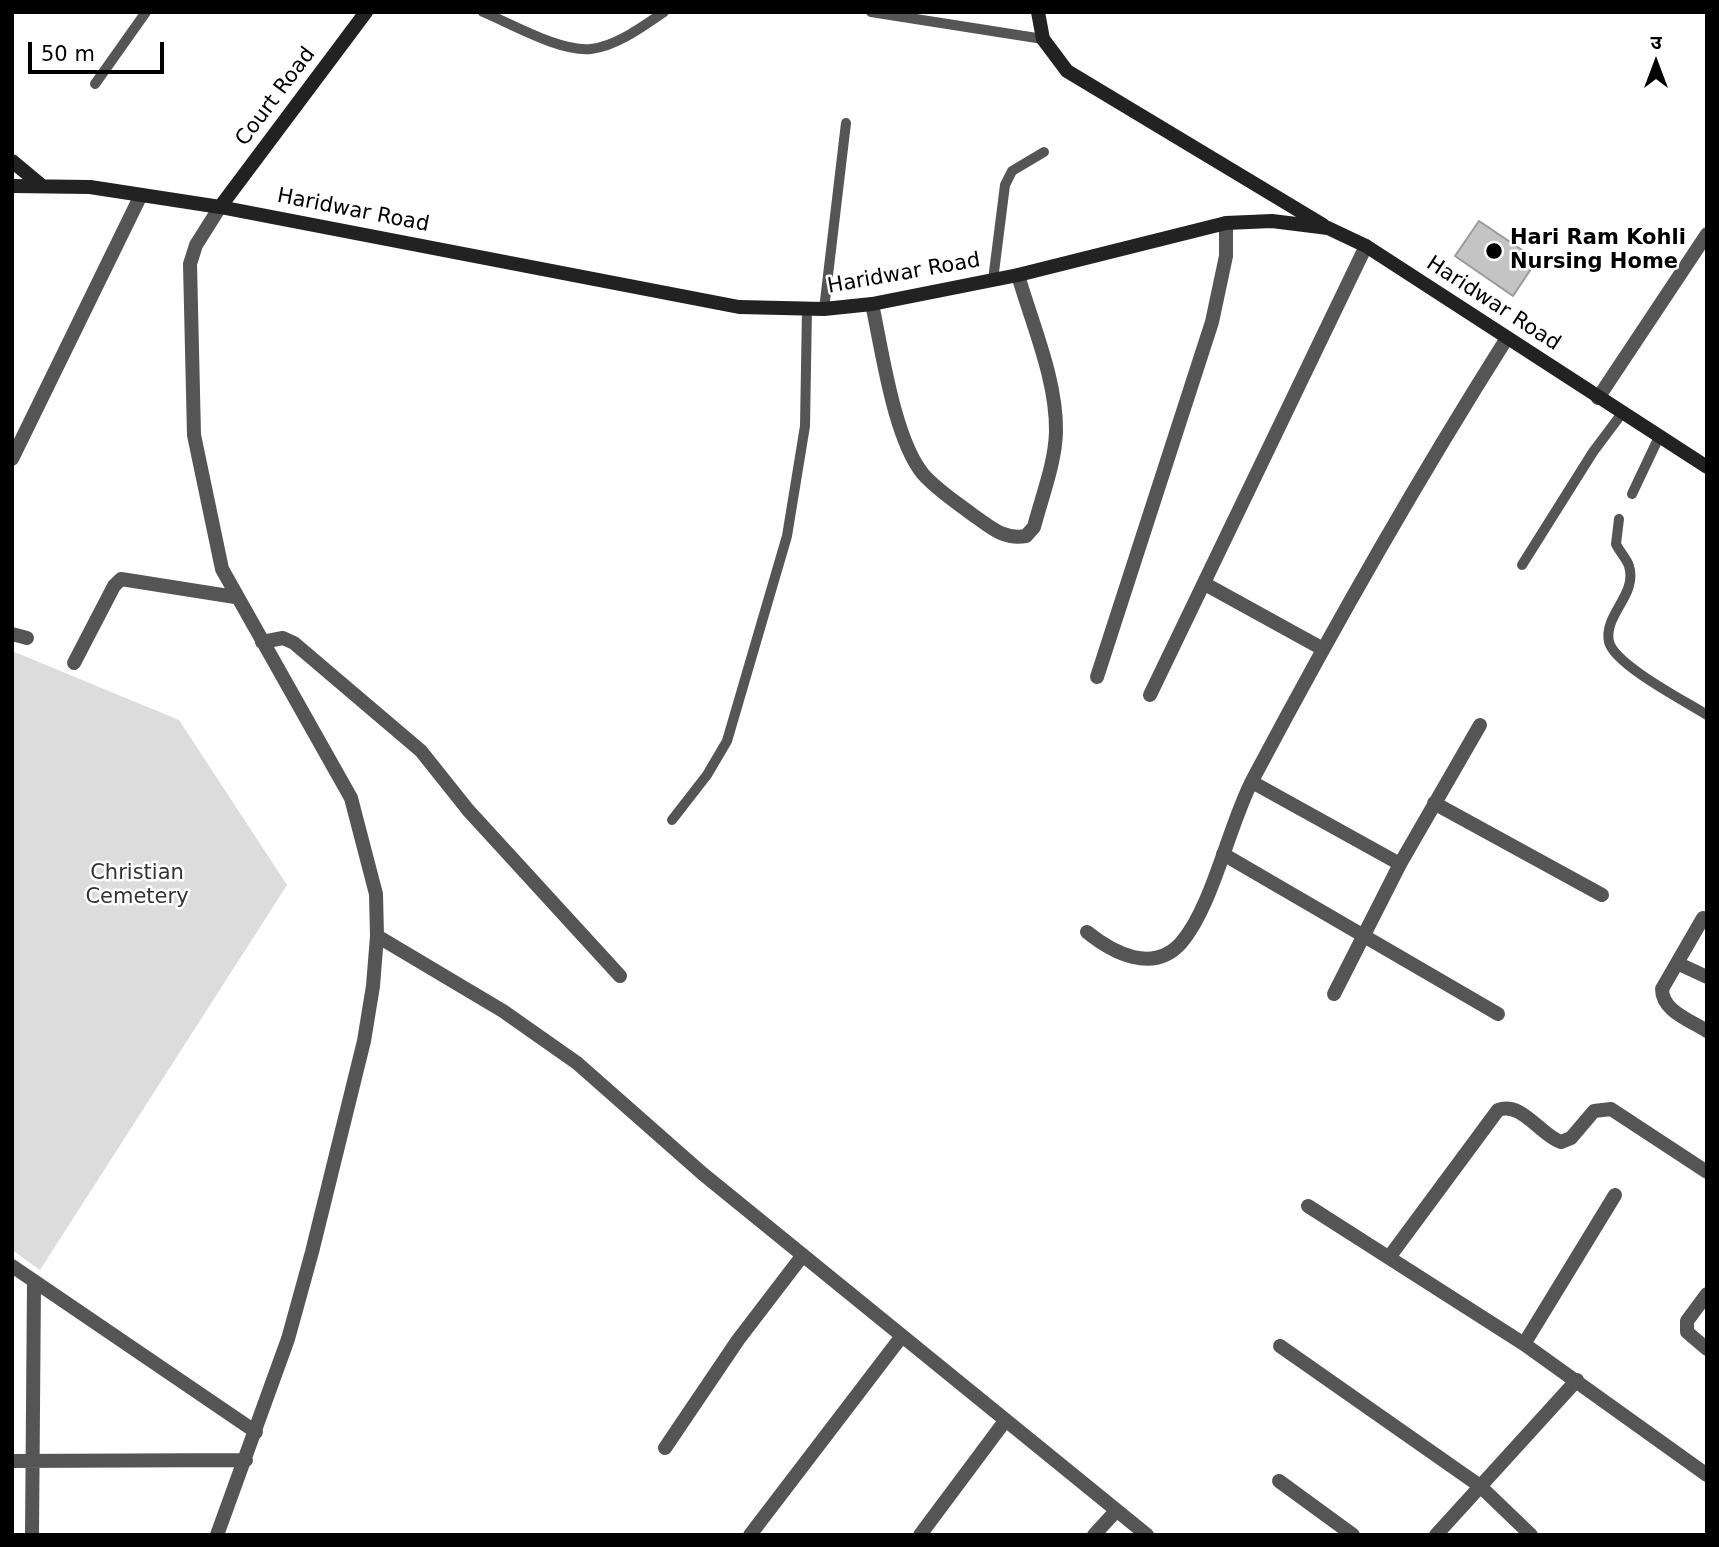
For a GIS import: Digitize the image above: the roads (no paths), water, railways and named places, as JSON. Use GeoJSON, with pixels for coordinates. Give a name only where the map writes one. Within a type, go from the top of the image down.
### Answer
{"type":"FeatureCollection","features":[{"type":"Feature","properties":{"kind":"main road","name":"Court Road"},"geometry":{"type":"LineString","coordinates":[[220,207],[366,12]]}},
{"type":"Feature","properties":{"kind":"main road"},"geometry":{"type":"LineString","coordinates":[[1038,12],[1043,39],[1067,71],[1328,228]]}},
{"type":"Feature","properties":{"kind":"main road"},"geometry":{"type":"LineString","coordinates":[[12,161],[42,186]]}},
{"type":"Feature","properties":{"kind":"main road","name":"Haridwar Road"},"geometry":{"type":"LineString","coordinates":[[12,186],[90,187],[220,207],[739,307],[824,309],[872,304],[1018,275],[1226,223],[1272,221],[1328,228],[1366,246],[1707,467]]}},
{"type":"Feature","properties":{"kind":"street"},"geometry":{"type":"LineString","coordinates":[[12,459],[141,195]]}},
{"type":"Feature","properties":{"kind":"street"},"geometry":{"type":"LineString","coordinates":[[217,1535],[292,1327],[364,1041],[373,986],[377,936],[376,894],[351,798],[326,749],[235,597],[222,569],[194,435],[190,264],[197,245],[220,207]]}},
{"type":"Feature","properties":{"kind":"street"},"geometry":{"type":"LineString","coordinates":[[1097,677],[1212,322],[1226,256],[1226,223]]}},
{"type":"Feature","properties":{"kind":"street"},"geometry":{"type":"LineString","coordinates":[[1598,398],[1707,234]]}},
{"type":"Feature","properties":{"kind":"street"},"geometry":{"type":"LineString","coordinates":[[1150,695],[1366,246]]}},
{"type":"Feature","properties":{"kind":"street"},"geometry":{"type":"LineString","coordinates":[[872,304],[899,420],[911,454],[923,474],[1002,535],[1026,536],[1034,527],[1053,456],[1056,433],[1054,403],[1018,275]]}},
{"type":"Feature","properties":{"kind":"street"},"geometry":{"type":"LineString","coordinates":[[1087,932],[1108,949],[1139,960],[1165,954],[1180,944],[1195,921],[1252,782],[1323,649],[1423,471],[1507,338]]}},
{"type":"Feature","properties":{"kind":"street"},"geometry":{"type":"LineString","coordinates":[[74,663],[114,586],[121,579],[235,597]]}},
{"type":"Feature","properties":{"kind":"street"},"geometry":{"type":"LineString","coordinates":[[1205,584],[1323,649]]}},
{"type":"Feature","properties":{"kind":"street"},"geometry":{"type":"LineString","coordinates":[[262,642],[283,638],[293,643],[421,751],[475,817],[620,976]]}},
{"type":"Feature","properties":{"kind":"street"},"geometry":{"type":"LineString","coordinates":[[1334,995],[1400,864],[1480,725]]}},
{"type":"Feature","properties":{"kind":"street"},"geometry":{"type":"LineString","coordinates":[[1252,782],[1400,864]]}},
{"type":"Feature","properties":{"kind":"street"},"geometry":{"type":"LineString","coordinates":[[1434,803],[1602,895]]}},
{"type":"Feature","properties":{"kind":"street"},"geometry":{"type":"LineString","coordinates":[[1223,853],[1498,1014]]}},
{"type":"Feature","properties":{"kind":"street"},"geometry":{"type":"LineString","coordinates":[[1703,918],[1679,964],[1662,989],[1663,1000],[1707,1031]]}},
{"type":"Feature","properties":{"kind":"street"},"geometry":{"type":"LineString","coordinates":[[377,936],[545,1039],[803,1255],[1146,1535]]}},
{"type":"Feature","properties":{"kind":"street"},"geometry":{"type":"LineString","coordinates":[[1679,964],[1707,977]]}},
{"type":"Feature","properties":{"kind":"street"},"geometry":{"type":"LineString","coordinates":[[1390,1256],[1498,1110],[1504,1108],[1517,1110],[1561,1142],[1571,1138],[1594,1111],[1611,1109],[1707,1172]]}},
{"type":"Feature","properties":{"kind":"street"},"geometry":{"type":"LineString","coordinates":[[1524,1344],[1615,1195]]}},
{"type":"Feature","properties":{"kind":"street"},"geometry":{"type":"LineString","coordinates":[[1308,1206],[1524,1344],[1707,1475]]}},
{"type":"Feature","properties":{"kind":"street"},"geometry":{"type":"LineString","coordinates":[[665,1448],[738,1340],[803,1255]]}},
{"type":"Feature","properties":{"kind":"street"},"geometry":{"type":"LineString","coordinates":[[12,1266],[256,1432]]}},
{"type":"Feature","properties":{"kind":"street"},"geometry":{"type":"LineString","coordinates":[[32,1535],[34,1281]]}},
{"type":"Feature","properties":{"kind":"street"},"geometry":{"type":"LineString","coordinates":[[1707,1294],[1687,1321],[1687,1332],[1707,1349]]}},
{"type":"Feature","properties":{"kind":"street"},"geometry":{"type":"LineString","coordinates":[[750,1535],[902,1336]]}},
{"type":"Feature","properties":{"kind":"street"},"geometry":{"type":"LineString","coordinates":[[1280,1346],[1480,1486],[1531,1535]]}},
{"type":"Feature","properties":{"kind":"street"},"geometry":{"type":"LineString","coordinates":[[1436,1535],[1577,1380]]}},
{"type":"Feature","properties":{"kind":"street"},"geometry":{"type":"LineString","coordinates":[[920,1535],[1005,1421]]}},
{"type":"Feature","properties":{"kind":"street"},"geometry":{"type":"LineString","coordinates":[[12,1461],[246,1460]]}},
{"type":"Feature","properties":{"kind":"street"},"geometry":{"type":"LineString","coordinates":[[1279,1481],[1353,1535]]}},
{"type":"Feature","properties":{"kind":"street"},"geometry":{"type":"LineString","coordinates":[[1094,1535],[1116,1511]]}},
{"type":"Feature","properties":{"kind":"lane"},"geometry":{"type":"LineString","coordinates":[[95,84],[146,12]]}},
{"type":"Feature","properties":{"kind":"lane"},"geometry":{"type":"LineString","coordinates":[[483,12],[564,46],[591,49],[624,37],[664,12]]}},
{"type":"Feature","properties":{"kind":"lane"},"geometry":{"type":"LineString","coordinates":[[871,12],[1043,39]]}},
{"type":"Feature","properties":{"kind":"lane"},"geometry":{"type":"LineString","coordinates":[[824,309],[846,123]]}},
{"type":"Feature","properties":{"kind":"lane"},"geometry":{"type":"LineString","coordinates":[[993,280],[1005,186],[1012,171],[1044,152]]}},
{"type":"Feature","properties":{"kind":"lane"},"geometry":{"type":"LineString","coordinates":[[672,820],[707,775],[727,741],[787,536],[804,426],[807,309]]}},
{"type":"Feature","properties":{"kind":"lane"},"geometry":{"type":"LineString","coordinates":[[1522,565],[1623,412]]}},
{"type":"Feature","properties":{"kind":"lane"},"geometry":{"type":"LineString","coordinates":[[1632,494],[1659,437]]}},
{"type":"Feature","properties":{"kind":"lane"},"geometry":{"type":"LineString","coordinates":[[1619,519],[1616,544],[1629,565],[1631,580],[1608,627],[1609,644],[1622,660],[1707,715]]}},
{"type":"Feature","properties":{"kind":"place","name":"Hari Ram Kohli Nursing Home"},"geometry":{"type":"Point","coordinates":[1494,251]}},
{"type":"Feature","properties":{"kind":"park label","name":"Christian Cemetery"},"geometry":{"type":"Point","coordinates":[137,886]}}]}
